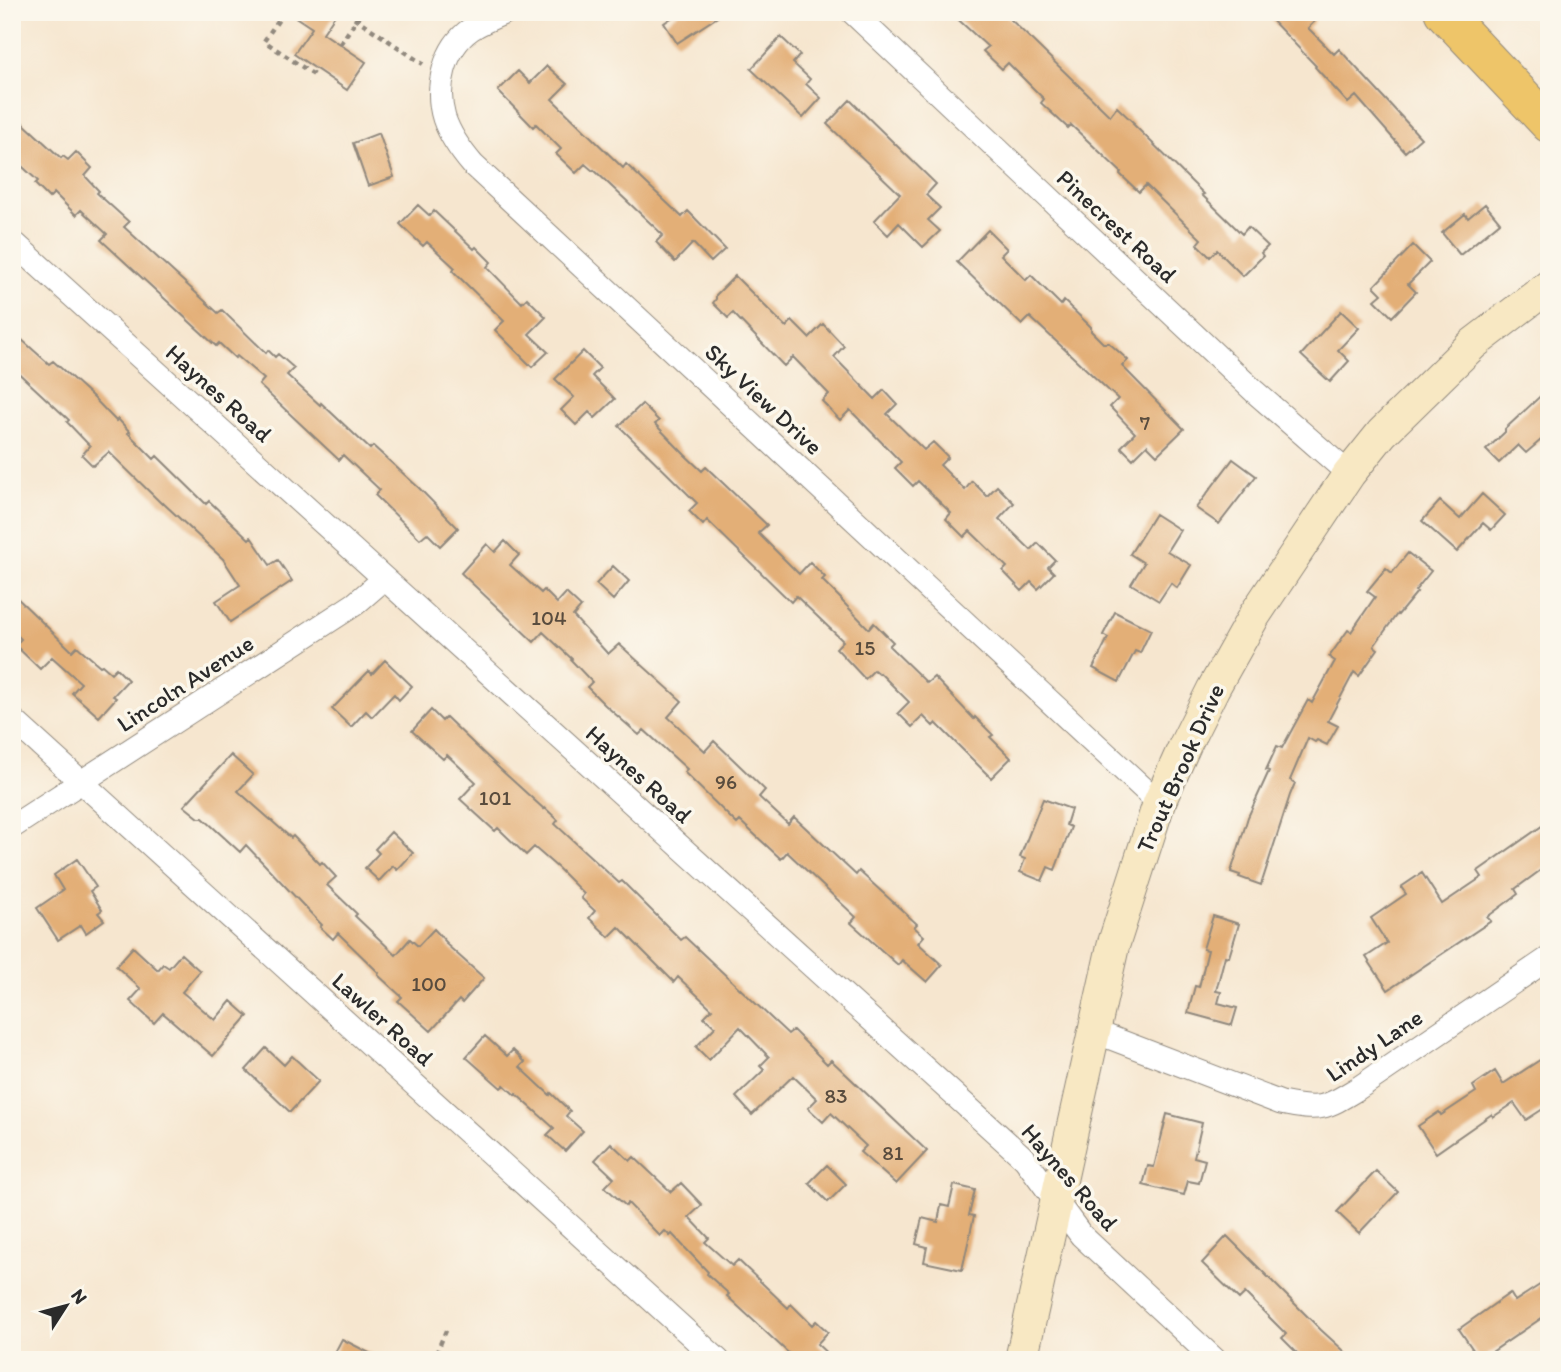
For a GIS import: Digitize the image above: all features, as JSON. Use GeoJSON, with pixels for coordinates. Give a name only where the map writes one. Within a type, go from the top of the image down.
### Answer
{"type":"FeatureCollection","features":[{"type":"Feature","properties":{"kind":"highway"},"geometry":{"type":"LineString","coordinates":[[1443,12],[1549,124]]}},
{"type":"Feature","properties":{"kind":"main road","name":"Trout Brook Drive"},"geometry":{"type":"LineString","coordinates":[[1021,1360],[1113,946],[1159,803],[1185,745],[1254,616],[1349,474],[1382,433],[1473,344],[1549,286]]}},
{"type":"Feature","properties":{"kind":"street","name":"Sky View Drive"},"geometry":{"type":"LineString","coordinates":[[506,12],[470,30],[457,43],[443,72],[441,106],[445,120],[452,137],[473,165],[1159,803]]}},
{"type":"Feature","properties":{"kind":"street","name":"Pinecrest Road"},"geometry":{"type":"LineString","coordinates":[[852,12],[1255,392],[1349,474]]}},
{"type":"Feature","properties":{"kind":"street","name":"Haynes Road"},"geometry":{"type":"LineString","coordinates":[[12,242],[1025,1159],[1081,1235],[1215,1360]]}},
{"type":"Feature","properties":{"kind":"street","name":"Lincoln Avenue"},"geometry":{"type":"LineString","coordinates":[[12,827],[355,604],[384,579]]}},
{"type":"Feature","properties":{"kind":"street","name":"Lawler Road"},"geometry":{"type":"LineString","coordinates":[[12,719],[718,1360]]}},
{"type":"Feature","properties":{"kind":"street","name":"Lindy Lane"},"geometry":{"type":"LineString","coordinates":[[1093,1031],[1282,1102],[1319,1108],[1333,1104],[1357,1089],[1549,958]]}},
{"type":"Feature","properties":{"kind":"path"},"geometry":{"type":"LineString","coordinates":[[284,12],[264,41],[317,77]]}},
{"type":"Feature","properties":{"kind":"path"},"geometry":{"type":"LineString","coordinates":[[346,12],[423,64]]}},
{"type":"Feature","properties":{"kind":"path"},"geometry":{"type":"LineString","coordinates":[[340,44],[362,12]]}},
{"type":"Feature","properties":{"kind":"path"},"geometry":{"type":"LineString","coordinates":[[1543,56],[1549,52]]}},
{"type":"Feature","properties":{"kind":"path"},"geometry":{"type":"LineString","coordinates":[[441,1360],[435,1356],[448,1326]]}},
{"type":"Feature","properties":{"kind":"building"},"geometry":{"type":"Polygon","coordinates":[[[288,12],[337,12],[323,33],[366,62],[347,90],[294,54],[312,28],[288,12]]]}},
{"type":"Feature","properties":{"kind":"building"},"geometry":{"type":"Polygon","coordinates":[[[680,12],[725,12],[677,43],[664,23],[680,12]]]}},
{"type":"Feature","properties":{"kind":"building"},"geometry":{"type":"Polygon","coordinates":[[[950,12],[1003,12],[1110,116],[1117,107],[1242,234],[1248,227],[1268,246],[1261,253],[1263,256],[1243,276],[1217,250],[1210,257],[1197,244],[1201,239],[1146,185],[1139,192],[1071,125],[1068,128],[1041,103],[1044,99],[1008,63],[1002,69],[983,51],[988,47],[950,12]]]}},
{"type":"Feature","properties":{"kind":"building"},"geometry":{"type":"Polygon","coordinates":[[[1264,12],[1306,12],[1315,21],[1308,28],[1334,54],[1339,49],[1421,138],[1405,152],[1356,96],[1348,103],[1264,12]]]}},
{"type":"Feature","properties":{"kind":"building"},"geometry":{"type":"Polygon","coordinates":[[[781,37],[800,55],[793,63],[810,79],[806,84],[821,98],[803,118],[751,69],[781,37]]]}},
{"type":"Feature","properties":{"kind":"building"},"geometry":{"type":"Polygon","coordinates":[[[547,66],[567,84],[552,99],[623,168],[626,164],[682,217],[688,211],[725,249],[711,262],[693,243],[675,262],[656,242],[663,235],[594,170],[585,164],[576,173],[556,154],[561,149],[536,124],[533,127],[498,91],[518,71],[530,83],[547,66]]]}},
{"type":"Feature","properties":{"kind":"building"},"geometry":{"type":"Polygon","coordinates":[[[850,100],[936,184],[926,195],[940,208],[928,220],[940,231],[923,247],[899,223],[888,235],[874,221],[900,194],[827,124],[850,100]]]}},
{"type":"Feature","properties":{"kind":"building"},"geometry":{"type":"Polygon","coordinates":[[[12,113],[61,158],[63,156],[68,160],[76,152],[92,168],[85,176],[99,191],[97,193],[129,222],[124,227],[218,313],[222,310],[266,353],[268,350],[275,357],[278,354],[294,368],[287,375],[370,449],[373,446],[458,528],[440,546],[427,533],[420,539],[375,495],[380,490],[343,455],[339,460],[259,385],[264,379],[219,343],[216,346],[101,240],[107,234],[81,210],[76,215],[54,193],[49,198],[35,184],[38,181],[12,157],[12,113]]]}},
{"type":"Feature","properties":{"kind":"building"},"geometry":{"type":"Polygon","coordinates":[[[379,133],[394,177],[368,186],[353,143],[379,133]]]}},
{"type":"Feature","properties":{"kind":"building"},"geometry":{"type":"Polygon","coordinates":[[[1485,204],[1500,222],[1460,255],[1442,233],[1465,214],[1468,218],[1485,204]]]}},
{"type":"Feature","properties":{"kind":"building"},"geometry":{"type":"Polygon","coordinates":[[[418,205],[430,216],[434,211],[474,249],[476,247],[491,262],[487,267],[522,303],[527,298],[546,317],[529,334],[548,352],[532,367],[495,330],[504,321],[453,271],[455,268],[427,242],[423,246],[400,224],[418,205]]]}},
{"type":"Feature","properties":{"kind":"building"},"geometry":{"type":"Polygon","coordinates":[[[988,230],[1007,249],[1001,255],[1026,280],[1031,275],[1061,305],[1064,301],[1103,343],[1109,343],[1128,360],[1122,366],[1184,429],[1157,455],[1147,445],[1133,459],[1121,447],[1135,433],[1110,407],[1118,399],[1030,317],[1022,325],[957,262],[988,230]]]}},
{"type":"Feature","properties":{"kind":"building"},"geometry":{"type":"Polygon","coordinates":[[[1413,245],[1430,262],[1408,284],[1416,292],[1392,317],[1375,300],[1382,294],[1374,286],[1413,245]]]}},
{"type":"Feature","properties":{"kind":"building"},"geometry":{"type":"Polygon","coordinates":[[[735,276],[786,327],[792,321],[809,338],[823,324],[844,346],[834,357],[875,399],[884,390],[897,404],[887,414],[924,450],[933,442],[948,457],[940,465],[965,490],[972,481],[987,496],[997,486],[1014,503],[999,519],[1031,550],[1038,543],[1055,560],[1048,567],[1054,573],[1038,589],[1031,582],[1022,591],[1003,571],[1007,567],[970,531],[964,537],[946,519],[951,513],[918,481],[913,486],[895,468],[901,462],[850,410],[840,420],[822,401],[829,394],[793,357],[784,366],[733,313],[728,318],[713,303],[716,295],[735,276]]]}},
{"type":"Feature","properties":{"kind":"building"},"geometry":{"type":"Polygon","coordinates":[[[1341,311],[1359,328],[1338,350],[1349,361],[1330,382],[1301,355],[1341,311]]]}},
{"type":"Feature","properties":{"kind":"building"},"geometry":{"type":"Polygon","coordinates":[[[12,331],[49,364],[53,361],[116,421],[118,419],[154,459],[157,456],[206,504],[209,501],[249,539],[251,537],[270,565],[278,560],[292,581],[230,622],[216,601],[240,585],[223,559],[109,452],[93,466],[82,455],[90,446],[67,422],[69,420],[12,367],[12,331]]]}},
{"type":"Feature","properties":{"kind":"building"},"geometry":{"type":"Polygon","coordinates":[[[583,351],[600,368],[592,376],[615,399],[595,418],[589,412],[576,425],[561,410],[574,397],[555,379],[583,351]]]}},
{"type":"Feature","properties":{"kind":"building"},"geometry":{"type":"Polygon","coordinates":[[[1549,388],[1549,433],[1526,453],[1518,445],[1499,463],[1486,450],[1549,388]]]}},
{"type":"Feature","properties":{"kind":"building"},"geometry":{"type":"Polygon","coordinates":[[[642,404],[659,421],[655,424],[685,455],[702,471],[706,467],[767,525],[758,533],[799,574],[810,562],[825,577],[822,580],[869,629],[874,623],[893,642],[889,646],[927,683],[934,677],[993,735],[990,737],[1011,758],[991,778],[936,723],[933,726],[923,716],[912,727],[898,713],[909,702],[880,673],[874,670],[865,679],[836,648],[843,641],[796,596],[791,602],[707,520],[703,525],[689,511],[697,503],[619,426],[642,404]]]}},
{"type":"Feature","properties":{"kind":"building"},"geometry":{"type":"Polygon","coordinates":[[[1233,459],[1256,476],[1219,524],[1196,508],[1233,459]]]}},
{"type":"Feature","properties":{"kind":"building"},"geometry":{"type":"Polygon","coordinates":[[[1482,494],[1505,515],[1491,530],[1483,523],[1457,552],[1422,521],[1440,501],[1460,519],[1482,494]]]}},
{"type":"Feature","properties":{"kind":"building"},"geometry":{"type":"Polygon","coordinates":[[[1155,514],[1180,530],[1167,551],[1191,565],[1177,588],[1171,583],[1159,601],[1131,584],[1144,563],[1130,554],[1155,514]]]}},
{"type":"Feature","properties":{"kind":"building"},"geometry":{"type":"Polygon","coordinates":[[[505,541],[519,555],[510,565],[541,593],[544,590],[557,603],[566,593],[581,607],[573,616],[608,654],[619,644],[682,701],[668,717],[705,751],[714,741],[765,790],[759,797],[788,824],[794,817],[856,875],[859,871],[917,924],[914,927],[924,936],[918,943],[942,965],[927,982],[902,960],[898,965],[851,923],[856,917],[787,852],[781,859],[740,821],[737,824],[684,772],[687,769],[644,730],[639,735],[605,705],[587,687],[592,682],[543,632],[534,642],[461,573],[487,544],[495,552],[505,541]]]}},
{"type":"Feature","properties":{"kind":"building"},"geometry":{"type":"Polygon","coordinates":[[[1408,553],[1431,571],[1374,646],[1378,649],[1359,676],[1354,672],[1328,721],[1338,726],[1327,745],[1308,738],[1290,780],[1295,783],[1261,885],[1239,877],[1240,875],[1231,872],[1248,817],[1277,746],[1282,748],[1308,700],[1312,703],[1335,661],[1329,657],[1348,630],[1351,632],[1375,597],[1367,591],[1386,568],[1392,573],[1408,553]]]}},
{"type":"Feature","properties":{"kind":"building"},"geometry":{"type":"Polygon","coordinates":[[[613,566],[629,581],[613,600],[596,584],[613,566]]]}},
{"type":"Feature","properties":{"kind":"building"},"geometry":{"type":"Polygon","coordinates":[[[12,593],[72,651],[77,646],[100,666],[111,673],[116,668],[128,680],[99,717],[72,693],[81,683],[52,657],[40,669],[15,645],[21,639],[12,630],[12,593]]]}},
{"type":"Feature","properties":{"kind":"building"},"geometry":{"type":"Polygon","coordinates":[[[1115,612],[1151,630],[1140,653],[1135,651],[1119,682],[1093,668],[1108,638],[1103,635],[1115,612]]]}},
{"type":"Feature","properties":{"kind":"building"},"geometry":{"type":"Polygon","coordinates":[[[385,660],[412,686],[399,700],[394,694],[372,717],[366,711],[351,727],[332,709],[369,671],[372,674],[385,660]]]}},
{"type":"Feature","properties":{"kind":"building"},"geometry":{"type":"Polygon","coordinates":[[[431,710],[442,721],[446,717],[545,808],[558,820],[555,824],[619,883],[622,881],[681,940],[685,937],[788,1034],[793,1030],[827,1064],[831,1060],[927,1151],[896,1184],[860,1152],[866,1146],[831,1113],[823,1122],[808,1108],[817,1099],[793,1076],[752,1115],[736,1097],[764,1070],[760,1066],[769,1057],[740,1027],[709,1060],[696,1047],[715,1027],[704,1017],[712,1009],[678,977],[674,982],[619,927],[609,937],[589,918],[595,911],[581,898],[584,894],[558,868],[534,847],[526,855],[498,828],[495,831],[460,799],[476,782],[447,755],[443,759],[412,731],[431,710]]]}},
{"type":"Feature","properties":{"kind":"building"},"geometry":{"type":"Polygon","coordinates":[[[231,755],[253,775],[238,791],[291,838],[293,836],[320,864],[322,862],[336,877],[327,885],[396,955],[410,939],[418,946],[434,929],[446,944],[484,978],[462,1003],[459,1000],[431,1031],[398,1001],[402,997],[338,933],[333,939],[320,927],[322,925],[246,845],[240,852],[203,818],[199,818],[184,806],[231,755]]]}},
{"type":"Feature","properties":{"kind":"building"},"geometry":{"type":"Polygon","coordinates":[[[1043,799],[1071,809],[1066,825],[1071,827],[1055,870],[1048,867],[1042,881],[1020,872],[1025,859],[1020,857],[1043,799]]]}},
{"type":"Feature","properties":{"kind":"building"},"geometry":{"type":"Polygon","coordinates":[[[1549,821],[1549,864],[1515,889],[1518,894],[1487,917],[1491,921],[1388,990],[1366,957],[1387,943],[1371,918],[1406,894],[1401,887],[1422,873],[1442,904],[1482,877],[1478,871],[1549,821]]]}},
{"type":"Feature","properties":{"kind":"building"},"geometry":{"type":"Polygon","coordinates":[[[391,832],[413,853],[397,870],[393,866],[379,881],[365,868],[379,853],[375,849],[391,832]]]}},
{"type":"Feature","properties":{"kind":"building"},"geometry":{"type":"Polygon","coordinates":[[[77,859],[96,887],[90,891],[102,910],[98,913],[104,920],[86,933],[81,925],[58,940],[37,908],[63,890],[54,875],[77,859]]]}},
{"type":"Feature","properties":{"kind":"building"},"geometry":{"type":"Polygon","coordinates":[[[1213,916],[1239,924],[1229,957],[1225,956],[1216,991],[1221,992],[1218,1003],[1237,1008],[1232,1025],[1188,1013],[1195,986],[1199,987],[1208,950],[1203,949],[1213,916]]]}},
{"type":"Feature","properties":{"kind":"building"},"geometry":{"type":"Polygon","coordinates":[[[133,947],[158,970],[163,964],[169,968],[181,954],[200,971],[182,992],[215,1020],[231,1001],[248,1016],[213,1056],[163,1013],[154,1023],[130,1001],[141,989],[116,966],[133,947]]]}},
{"type":"Feature","properties":{"kind":"building"},"geometry":{"type":"Polygon","coordinates":[[[485,1036],[507,1056],[513,1050],[525,1062],[520,1067],[570,1111],[566,1116],[583,1131],[565,1151],[547,1135],[554,1128],[516,1094],[504,1085],[501,1088],[466,1057],[485,1036]]]}},
{"type":"Feature","properties":{"kind":"building"},"geometry":{"type":"Polygon","coordinates":[[[266,1048],[284,1065],[292,1056],[319,1081],[290,1112],[246,1070],[266,1048]]]}},
{"type":"Feature","properties":{"kind":"building"},"geometry":{"type":"Polygon","coordinates":[[[1549,1054],[1549,1105],[1526,1120],[1514,1103],[1493,1117],[1492,1114],[1436,1153],[1418,1126],[1439,1112],[1441,1115],[1476,1092],[1473,1086],[1495,1071],[1503,1084],[1549,1054]]]}},
{"type":"Feature","properties":{"kind":"building"},"geometry":{"type":"Polygon","coordinates":[[[1167,1114],[1202,1123],[1194,1157],[1205,1160],[1199,1183],[1188,1181],[1184,1195],[1143,1185],[1148,1166],[1154,1167],[1167,1114]]]}},
{"type":"Feature","properties":{"kind":"building"},"geometry":{"type":"Polygon","coordinates":[[[611,1143],[630,1161],[634,1157],[671,1192],[681,1183],[702,1205],[689,1217],[709,1238],[705,1242],[732,1266],[738,1260],[788,1308],[791,1304],[812,1325],[816,1321],[828,1332],[817,1344],[834,1360],[796,1360],[727,1296],[729,1294],[707,1274],[672,1234],[670,1236],[665,1231],[660,1236],[628,1203],[626,1206],[605,1187],[614,1178],[595,1160],[611,1143]]]}},
{"type":"Feature","properties":{"kind":"building"},"geometry":{"type":"Polygon","coordinates":[[[827,1165],[846,1184],[828,1202],[809,1183],[827,1165]]]}},
{"type":"Feature","properties":{"kind":"building"},"geometry":{"type":"Polygon","coordinates":[[[1376,1171],[1398,1192],[1359,1233],[1337,1212],[1376,1171]]]}},
{"type":"Feature","properties":{"kind":"building"},"geometry":{"type":"Polygon","coordinates":[[[954,1185],[975,1190],[969,1215],[974,1216],[962,1270],[924,1262],[927,1247],[916,1244],[922,1218],[938,1222],[941,1205],[949,1207],[954,1185]]]}},
{"type":"Feature","properties":{"kind":"building"},"geometry":{"type":"Polygon","coordinates":[[[1227,1236],[1354,1360],[1304,1360],[1282,1338],[1286,1334],[1245,1293],[1239,1299],[1202,1263],[1227,1236]]]}},
{"type":"Feature","properties":{"kind":"building"},"geometry":{"type":"Polygon","coordinates":[[[1549,1279],[1549,1313],[1480,1360],[1459,1329],[1510,1293],[1515,1301],[1549,1279]]]}},
{"type":"Feature","properties":{"kind":"building"},"geometry":{"type":"Polygon","coordinates":[[[342,1339],[383,1360],[331,1360],[342,1339]]]}}]}
